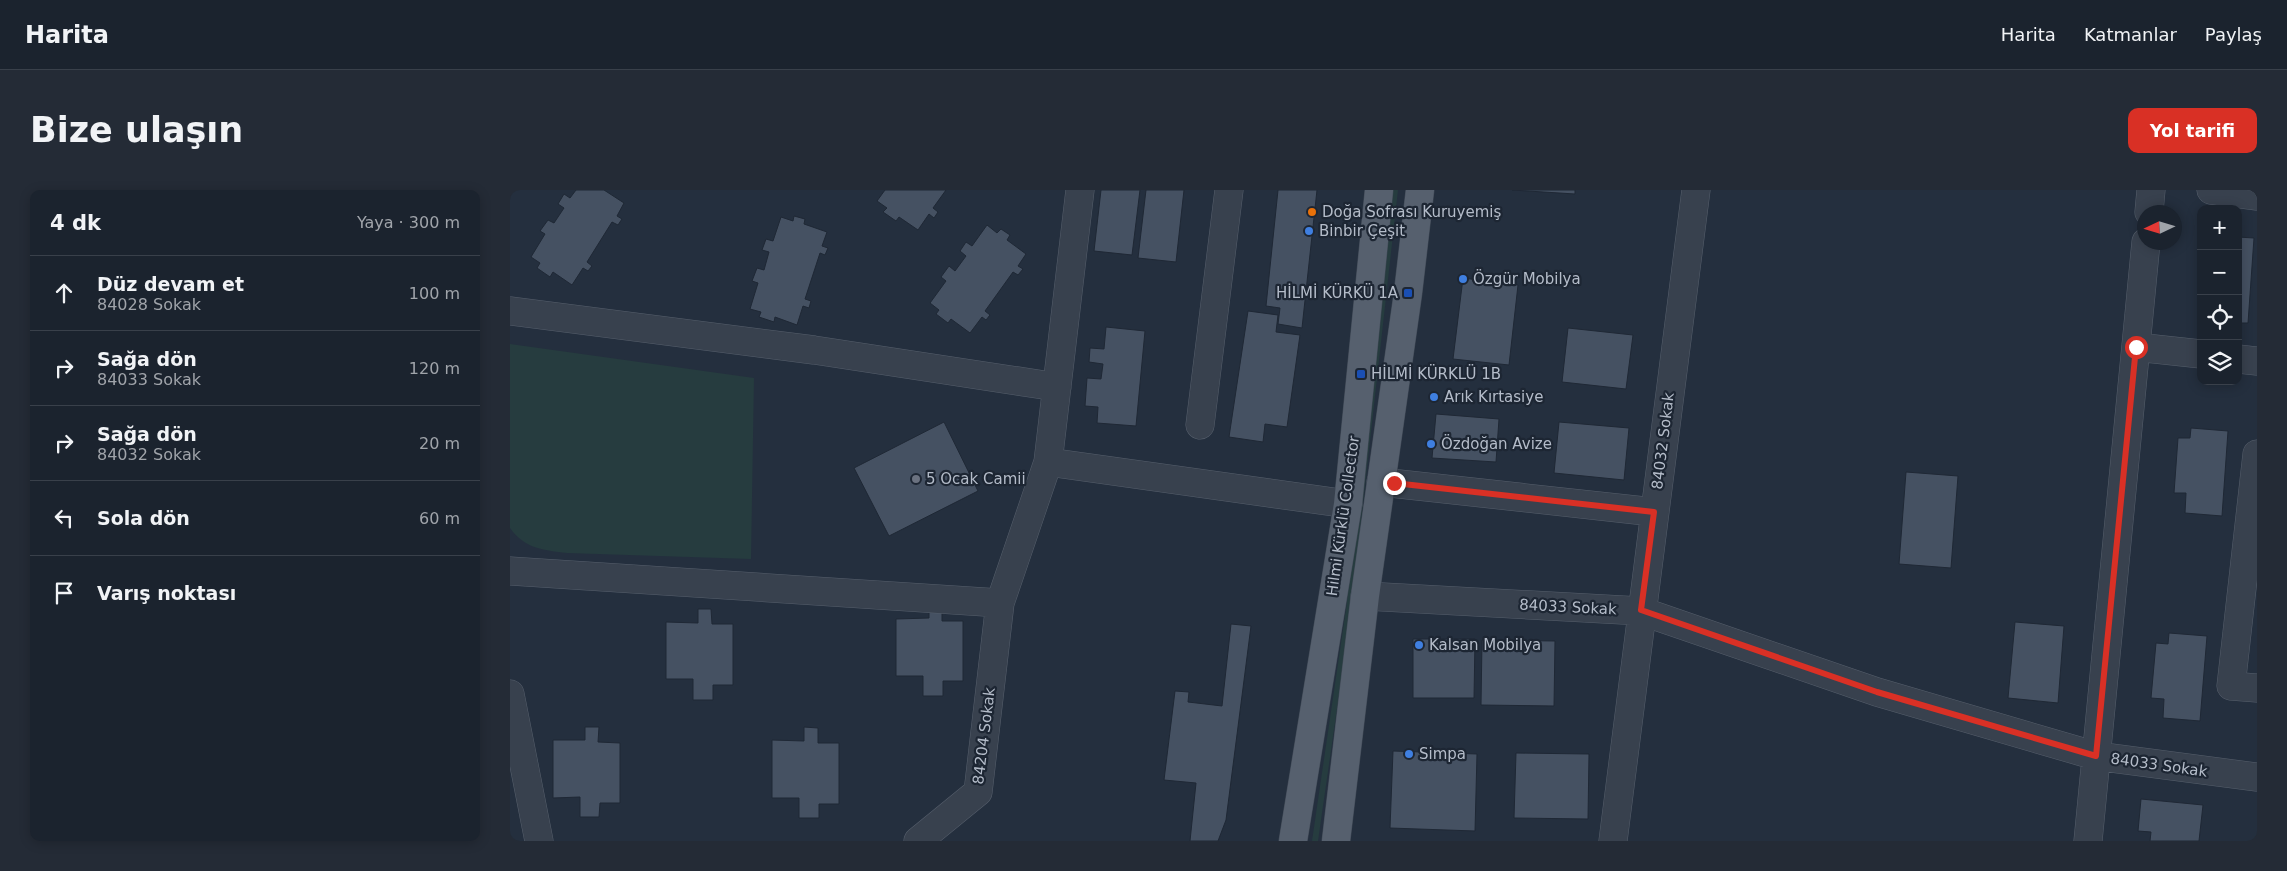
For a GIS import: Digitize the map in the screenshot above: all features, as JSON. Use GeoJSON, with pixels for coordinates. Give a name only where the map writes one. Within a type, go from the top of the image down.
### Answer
{"type":"FeatureCollection","features":[{"type":"Feature","properties":{"kind":"main road","name":"Hilmi Kürklü Collector"},"geometry":{"type":"LineString","coordinates":[[1293,837],[1348,504],[1379,190]]}},
{"type":"Feature","properties":{"kind":"main road"},"geometry":{"type":"LineString","coordinates":[[1336,841],[1365,596],[1408,293],[1420,190]]}},
{"type":"Feature","properties":{"kind":"street","name":"84204 Sokak"},"geometry":{"type":"LineString","coordinates":[[918,841],[978,792],[1000,603],[1048,462],[1080,190]]}},
{"type":"Feature","properties":{"kind":"street"},"geometry":{"type":"LineString","coordinates":[[1200,425],[1229,190]]}},
{"type":"Feature","properties":{"kind":"street","name":"84032 Sokak"},"geometry":{"type":"LineString","coordinates":[[1613,841],[1696,190]]}},
{"type":"Feature","properties":{"kind":"street"},"geometry":{"type":"LineString","coordinates":[[2150,205],[2151,190]]}},
{"type":"Feature","properties":{"kind":"street"},"geometry":{"type":"LineString","coordinates":[[2211,190],[2257,196]]}},
{"type":"Feature","properties":{"kind":"street"},"geometry":{"type":"LineString","coordinates":[[2088,841],[2145,250]]}},
{"type":"Feature","properties":{"kind":"street"},"geometry":{"type":"LineString","coordinates":[[510,311],[814,350],[1057,387]]}},
{"type":"Feature","properties":{"kind":"street"},"geometry":{"type":"LineString","coordinates":[[2136,347],[2197,354]]}},
{"type":"Feature","properties":{"kind":"street"},"geometry":{"type":"LineString","coordinates":[[2242,359],[2257,361]]}},
{"type":"Feature","properties":{"kind":"street"},"geometry":{"type":"LineString","coordinates":[[2257,454],[2231,686],[2257,688]]}},
{"type":"Feature","properties":{"kind":"street"},"geometry":{"type":"LineString","coordinates":[[1048,462],[1348,504]]}},
{"type":"Feature","properties":{"kind":"street"},"geometry":{"type":"LineString","coordinates":[[1381,482],[1654,512]]}},
{"type":"Feature","properties":{"kind":"street"},"geometry":{"type":"LineString","coordinates":[[510,571],[1000,603]]}},
{"type":"Feature","properties":{"kind":"street","name":"84033 Sokak"},"geometry":{"type":"LineString","coordinates":[[1365,596],[1641,610],[1877,692],[2096,756],[2257,777]]}},
{"type":"Feature","properties":{"kind":"street"},"geometry":{"type":"LineString","coordinates":[[510,694],[539,841]]}},
{"type":"Feature","properties":{"kind":"green space"},"geometry":{"type":"Polygon","coordinates":[[[1392,190],[1398,190],[1351,611],[1318,841],[1312,841],[1346,609],[1392,190]]]}},
{"type":"Feature","properties":{"kind":"green space"},"geometry":{"type":"Polygon","coordinates":[[[510,344],[754,378],[751,559],[567,553],[535,547],[516,535],[510,528],[510,344]]]}},
{"type":"Feature","properties":{"kind":"building"},"geometry":{"type":"Polygon","coordinates":[[[576,190],[604,190],[624,203],[617,216],[622,219],[618,225],[612,222],[587,262],[592,266],[588,271],[583,268],[572,285],[553,272],[550,277],[537,268],[540,263],[531,257],[545,234],[540,231],[548,220],[554,223],[564,208],[558,204],[564,194],[570,198],[576,190]]]}},
{"type":"Feature","properties":{"kind":"building"},"geometry":{"type":"Polygon","coordinates":[[[885,190],[946,190],[933,208],[938,212],[934,218],[929,214],[918,230],[899,217],[896,221],[883,212],[887,208],[877,201],[885,190]]]}},
{"type":"Feature","properties":{"kind":"building"},"geometry":{"type":"Polygon","coordinates":[[[1101,190],[1140,190],[1132,255],[1094,251],[1101,190]]]}},
{"type":"Feature","properties":{"kind":"building"},"geometry":{"type":"Polygon","coordinates":[[[1146,190],[1184,190],[1176,262],[1138,258],[1146,190]]]}},
{"type":"Feature","properties":{"kind":"building"},"geometry":{"type":"Polygon","coordinates":[[[1278,190],[1317,190],[1302,328],[1278,324],[1280,308],[1266,306],[1278,190]]]}},
{"type":"Feature","properties":{"kind":"building"},"geometry":{"type":"Polygon","coordinates":[[[1512,190],[1575,190],[1575,194],[1512,190]]]}},
{"type":"Feature","properties":{"kind":"building"},"geometry":{"type":"Polygon","coordinates":[[[794,216],[805,219],[804,224],[827,232],[822,246],[828,248],[825,255],[820,253],[805,299],[811,301],[809,308],[803,306],[797,325],[775,317],[774,322],[759,317],[761,312],[750,309],[758,283],[752,281],[757,268],[764,270],[769,252],[762,250],[766,239],[773,241],[781,217],[793,221],[794,216]]]}},
{"type":"Feature","properties":{"kind":"building"},"geometry":{"type":"Polygon","coordinates":[[[987,225],[997,233],[1001,229],[1010,235],[1007,240],[1026,254],[1018,266],[1023,269],[1018,275],[1013,272],[985,311],[990,315],[986,320],[982,317],[970,333],[951,319],[948,323],[936,314],[939,310],[930,303],[946,281],[941,277],[949,266],[955,271],[966,256],[960,251],[966,242],[972,246],[987,225]]]}},
{"type":"Feature","properties":{"kind":"building"},"geometry":{"type":"Polygon","coordinates":[[[2242,237],[2254,238],[2248,323],[2242,323],[2242,237]]]}},
{"type":"Feature","properties":{"kind":"building"},"geometry":{"type":"Polygon","coordinates":[[[1463,278],[1518,285],[1509,365],[1453,359],[1463,278]]]}},
{"type":"Feature","properties":{"kind":"building"},"geometry":{"type":"Polygon","coordinates":[[[1248,311],[1278,315],[1276,332],[1300,335],[1287,427],[1265,424],[1263,442],[1229,437],[1248,311]]]}},
{"type":"Feature","properties":{"kind":"building"},"geometry":{"type":"Polygon","coordinates":[[[1106,327],[1145,331],[1136,426],[1097,423],[1098,407],[1085,406],[1087,378],[1101,379],[1103,364],[1089,362],[1090,348],[1104,349],[1106,327]]]}},
{"type":"Feature","properties":{"kind":"building"},"geometry":{"type":"Polygon","coordinates":[[[1568,328],[1633,335],[1626,389],[1562,382],[1568,328]]]}},
{"type":"Feature","properties":{"kind":"building"},"geometry":{"type":"Polygon","coordinates":[[[1436,414],[1499,419],[1496,462],[1432,458],[1436,414]]]}},
{"type":"Feature","properties":{"kind":"building","name":"5 Ocak Camii"},"geometry":{"type":"Polygon","coordinates":[[[944,422],[978,491],[889,536],[854,468],[944,422]]]}},
{"type":"Feature","properties":{"kind":"building"},"geometry":{"type":"Polygon","coordinates":[[[1559,422],[1629,428],[1624,480],[1554,473],[1559,422]]]}},
{"type":"Feature","properties":{"kind":"building"},"geometry":{"type":"Polygon","coordinates":[[[2191,428],[2228,431],[2222,516],[2185,513],[2186,493],[2174,493],[2178,438],[2190,438],[2191,428]]]}},
{"type":"Feature","properties":{"kind":"building"},"geometry":{"type":"Polygon","coordinates":[[[1906,472],[1958,476],[1951,568],[1899,564],[1906,472]]]}},
{"type":"Feature","properties":{"kind":"building"},"geometry":{"type":"Polygon","coordinates":[[[929,606],[942,606],[942,621],[963,621],[963,681],[943,681],[943,696],[923,696],[923,676],[896,676],[896,619],[929,618],[929,606]]]}},
{"type":"Feature","properties":{"kind":"building"},"geometry":{"type":"Polygon","coordinates":[[[698,609],[711,609],[712,624],[733,624],[733,685],[713,685],[713,700],[693,700],[693,679],[666,679],[666,622],[698,623],[698,609]]]}},
{"type":"Feature","properties":{"kind":"building"},"geometry":{"type":"Polygon","coordinates":[[[2015,622],[2064,626],[2058,703],[2008,698],[2015,622]]]}},
{"type":"Feature","properties":{"kind":"building"},"geometry":{"type":"Polygon","coordinates":[[[1231,624],[1251,626],[1226,820],[1218,841],[1190,841],[1196,783],[1164,780],[1175,691],[1189,692],[1188,702],[1222,706],[1231,624]]]}},
{"type":"Feature","properties":{"kind":"building"},"geometry":{"type":"Polygon","coordinates":[[[2169,633],[2207,636],[2200,721],[2163,718],[2164,699],[2151,698],[2156,643],[2168,644],[2169,633]]]}},
{"type":"Feature","properties":{"kind":"building"},"geometry":{"type":"Polygon","coordinates":[[[1413,639],[1475,639],[1474,698],[1413,698],[1413,639]]]}},
{"type":"Feature","properties":{"kind":"building"},"geometry":{"type":"Polygon","coordinates":[[[1482,640],[1555,641],[1554,706],[1481,705],[1482,640]]]}},
{"type":"Feature","properties":{"kind":"building"},"geometry":{"type":"Polygon","coordinates":[[[585,727],[599,727],[598,742],[620,743],[620,803],[600,803],[599,817],[580,817],[580,797],[553,798],[553,740],[585,740],[585,727]]]}},
{"type":"Feature","properties":{"kind":"building"},"geometry":{"type":"Polygon","coordinates":[[[804,727],[818,728],[818,743],[839,743],[839,804],[819,804],[819,818],[799,818],[799,798],[772,798],[772,740],[804,741],[804,727]]]}},
{"type":"Feature","properties":{"kind":"building"},"geometry":{"type":"Polygon","coordinates":[[[1393,751],[1477,754],[1475,831],[1390,828],[1393,751]]]}},
{"type":"Feature","properties":{"kind":"building"},"geometry":{"type":"Polygon","coordinates":[[[1516,753],[1589,754],[1588,819],[1514,818],[1516,753]]]}},
{"type":"Feature","properties":{"kind":"building"},"geometry":{"type":"Polygon","coordinates":[[[2141,799],[2203,805],[2199,841],[2150,841],[2151,832],[2138,831],[2141,799]]]}},
{"type":"Feature","properties":{"kind":"place","name":"Doğa Sofrası Kuruyemiş"},"geometry":{"type":"Point","coordinates":[1312,212]}},
{"type":"Feature","properties":{"kind":"place","name":"Binbir Çeşit"},"geometry":{"type":"Point","coordinates":[1309,231]}},
{"type":"Feature","properties":{"kind":"place","name":"Özgür Mobilya"},"geometry":{"type":"Point","coordinates":[1463,279]}},
{"type":"Feature","properties":{"kind":"place","name":"HİLMİ KÜRKÜ 1A"},"geometry":{"type":"Point","coordinates":[1408,293]}},
{"type":"Feature","properties":{"kind":"place","name":"HİLMİ KÜRKLÜ 1B"},"geometry":{"type":"Point","coordinates":[1361,374]}},
{"type":"Feature","properties":{"kind":"place","name":"Arık Kırtasiye"},"geometry":{"type":"Point","coordinates":[1434,397]}},
{"type":"Feature","properties":{"kind":"place","name":"Özdoğan Avize"},"geometry":{"type":"Point","coordinates":[1431,444]}},
{"type":"Feature","properties":{"kind":"place","name":"5 Ocak Camii"},"geometry":{"type":"Point","coordinates":[916,479]}},
{"type":"Feature","properties":{"kind":"place","name":"Kalsan Mobilya"},"geometry":{"type":"Point","coordinates":[1419,645]}},
{"type":"Feature","properties":{"kind":"place","name":"Simpa"},"geometry":{"type":"Point","coordinates":[1409,754]}},
{"type":"Feature","properties":{"kind":"route"},"geometry":{"type":"LineString","coordinates":[[1394,483],[1654,512],[1641,610],[1877,692],[2096,756],[2136,347]]}}]}
